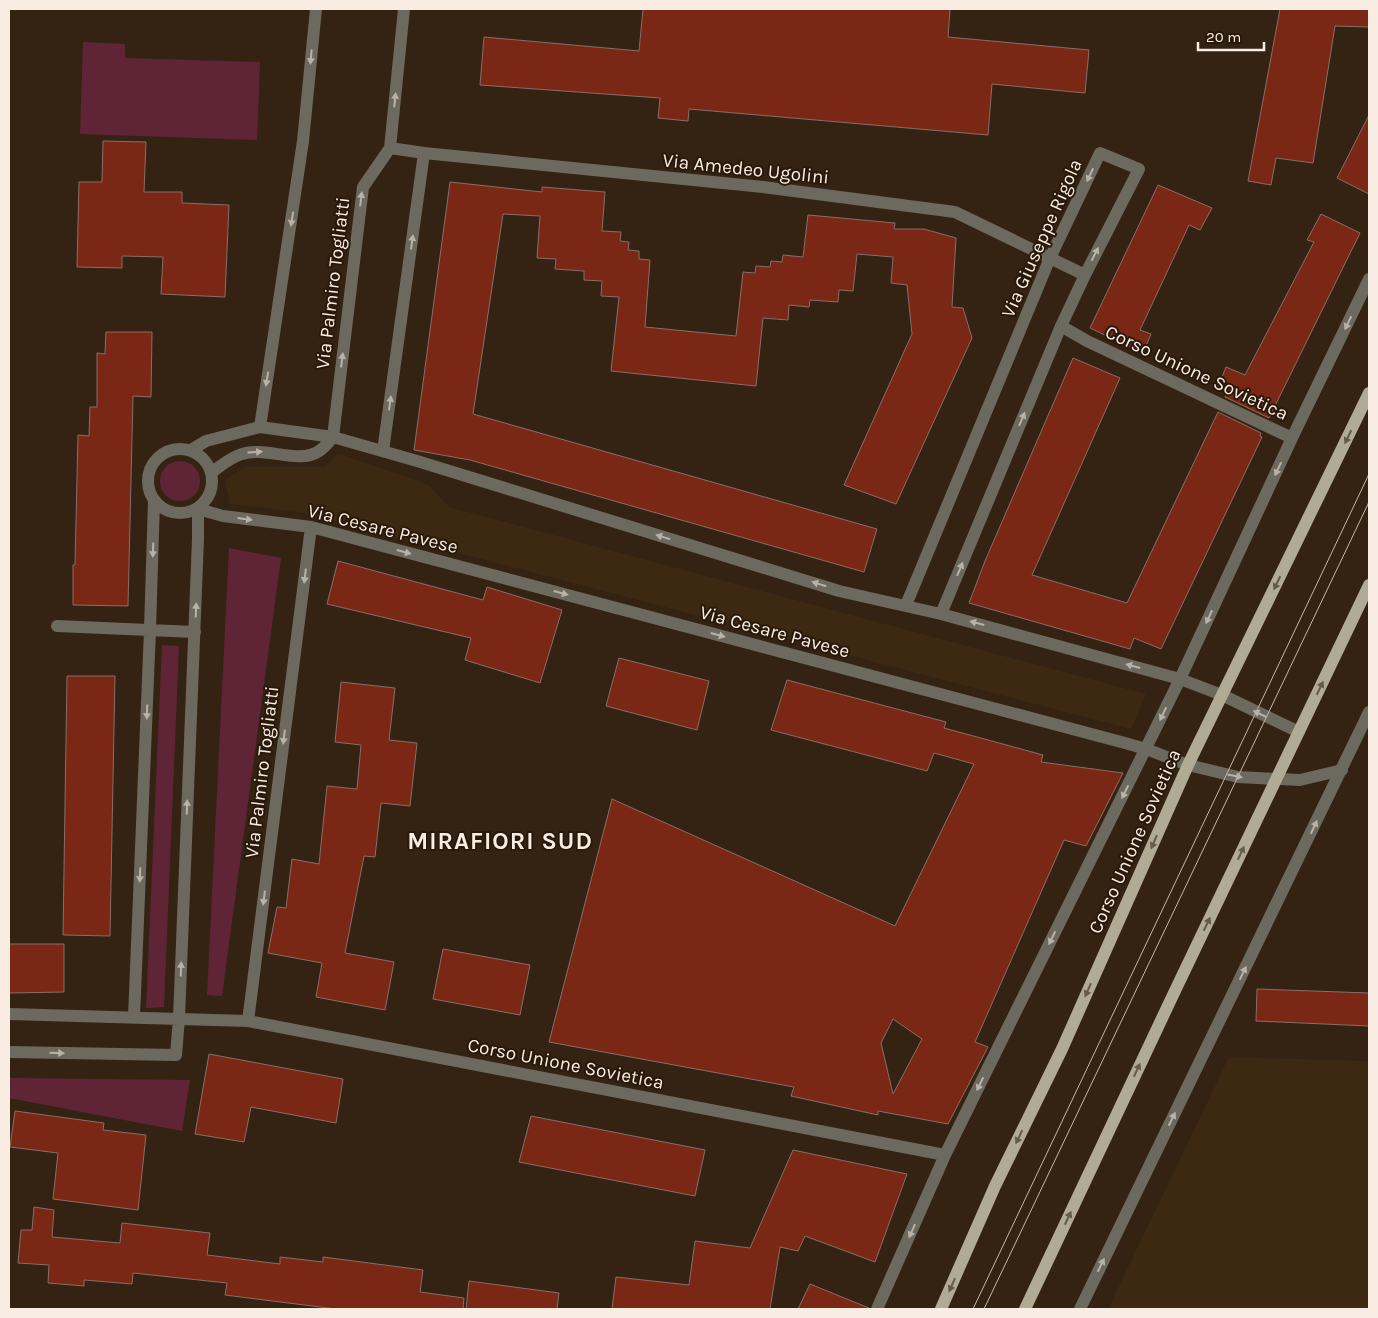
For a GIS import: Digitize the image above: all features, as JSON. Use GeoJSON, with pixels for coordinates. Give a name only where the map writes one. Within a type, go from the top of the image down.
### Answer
{"type":"FeatureCollection","features":[{"type":"Feature","properties":{"kind":"main road","name":"Corso Unione Sovietica"},"geometry":{"type":"LineString","coordinates":[[941,1309],[995,1186],[1062,1049],[1188,765],[1369,393]]}},
{"type":"Feature","properties":{"kind":"main road"},"geometry":{"type":"LineString","coordinates":[[1025,1309],[1168,1004],[1369,585]]}},
{"type":"Feature","properties":{"kind":"street"},"geometry":{"type":"LineString","coordinates":[[260,427],[303,141],[316,9]]}},
{"type":"Feature","properties":{"kind":"street","name":"Via Palmiro Togliatti"},"geometry":{"type":"LineString","coordinates":[[333,437],[362,187],[390,148],[404,9]]}},
{"type":"Feature","properties":{"kind":"street","name":"Via Amedeo Ugolini"},"geometry":{"type":"LineString","coordinates":[[390,148],[764,187],[955,212],[1084,275]]}},
{"type":"Feature","properties":{"kind":"street"},"geometry":{"type":"LineString","coordinates":[[383,451],[424,153]]}},
{"type":"Feature","properties":{"kind":"street","name":"Via Giuseppe Rigola"},"geometry":{"type":"LineString","coordinates":[[906,605],[1050,258],[1100,153],[1139,169],[1084,275],[941,614]]}},
{"type":"Feature","properties":{"kind":"street","name":"Corso Unione Sovietica"},"geometry":{"type":"LineString","coordinates":[[877,1309],[945,1155],[1180,679],[1292,438],[1369,279]]}},
{"type":"Feature","properties":{"kind":"street","name":"Corso Unione Sovietica"},"geometry":{"type":"LineString","coordinates":[[1062,326],[1086,341],[1292,438]]}},
{"type":"Feature","properties":{"kind":"street"},"geometry":{"type":"LineString","coordinates":[[191,450],[206,440],[260,427],[333,437],[839,591],[941,614],[1180,679],[1222,695],[1299,732]]}},
{"type":"Feature","properties":{"kind":"street"},"geometry":{"type":"LineString","coordinates":[[212,472],[243,453],[263,451],[309,456],[320,451],[333,437]]}},
{"type":"Feature","properties":{"kind":"street"},"geometry":{"type":"LineString","coordinates":[[168,450],[191,450],[204,458],[212,472],[213,487],[209,497],[198,509],[180,514],[166,511],[154,501],[149,491],[147,480],[150,468],[155,460],[168,450]]}},
{"type":"Feature","properties":{"kind":"street"},"geometry":{"type":"LineString","coordinates":[[134,1016],[154,501]]}},
{"type":"Feature","properties":{"kind":"street"},"geometry":{"type":"LineString","coordinates":[[9,1052],[176,1055],[195,632],[198,509]]}},
{"type":"Feature","properties":{"kind":"street","name":"Via Cesare Pavese"},"geometry":{"type":"LineString","coordinates":[[198,509],[223,516],[311,527],[1146,749],[1188,765],[1238,777],[1300,780],[1342,770]]}},
{"type":"Feature","properties":{"kind":"street","name":"Via Palmiro Togliatti"},"geometry":{"type":"LineString","coordinates":[[248,1021],[311,527]]}},
{"type":"Feature","properties":{"kind":"street"},"geometry":{"type":"LineString","coordinates":[[57,626],[195,632]]}},
{"type":"Feature","properties":{"kind":"street"},"geometry":{"type":"LineString","coordinates":[[1080,1309],[1369,712]]}},
{"type":"Feature","properties":{"kind":"street"},"geometry":{"type":"LineString","coordinates":[[9,1014],[179,1018]]}},
{"type":"Feature","properties":{"kind":"street","name":"Corso Unione Sovietica"},"geometry":{"type":"LineString","coordinates":[[179,1018],[248,1021],[945,1155]]}},
{"type":"Feature","properties":{"kind":"shaded area"},"geometry":{"type":"Polygon","coordinates":[[[83,42],[125,44],[125,58],[260,62],[257,140],[80,134],[83,42]]]}},
{"type":"Feature","properties":{"kind":"shaded area"},"geometry":{"type":"Polygon","coordinates":[[[338,453],[429,485],[449,507],[1146,694],[1131,729],[306,513],[230,504],[225,480],[244,467],[325,467],[338,453]]]}},
{"type":"Feature","properties":{"kind":"shaded area"},"geometry":{"type":"Polygon","coordinates":[[[184,461],[191,464],[197,470],[200,481],[199,489],[191,498],[184,501],[176,501],[169,498],[161,489],[160,477],[163,470],[172,462],[184,461]]]}},
{"type":"Feature","properties":{"kind":"shaded area"},"geometry":{"type":"Polygon","coordinates":[[[229,548],[281,558],[222,996],[207,995],[229,548]]]}},
{"type":"Feature","properties":{"kind":"shaded area"},"geometry":{"type":"Polygon","coordinates":[[[162,645],[179,646],[164,1007],[146,1008],[162,645]]]}},
{"type":"Feature","properties":{"kind":"shaded area"},"geometry":{"type":"Polygon","coordinates":[[[1229,1057],[1369,1061],[1369,1309],[1108,1309],[1229,1057]]]}},
{"type":"Feature","properties":{"kind":"shaded area"},"geometry":{"type":"Polygon","coordinates":[[[9,1078],[190,1080],[182,1131],[9,1098],[9,1078]]]}},
{"type":"Feature","properties":{"kind":"building"},"geometry":{"type":"Polygon","coordinates":[[[643,9],[950,9],[948,37],[1089,50],[1085,93],[992,84],[988,135],[689,109],[688,121],[658,118],[660,98],[480,85],[484,37],[639,51],[643,9]]]}},
{"type":"Feature","properties":{"kind":"building"},"geometry":{"type":"Polygon","coordinates":[[[1280,9],[1369,9],[1369,27],[1335,26],[1313,163],[1276,158],[1271,185],[1248,181],[1280,9]]]}},
{"type":"Feature","properties":{"kind":"building"},"geometry":{"type":"Polygon","coordinates":[[[1369,115],[1369,194],[1337,178],[1369,115]]]}},
{"type":"Feature","properties":{"kind":"building"},"geometry":{"type":"Polygon","coordinates":[[[103,141],[146,142],[144,192],[182,192],[182,203],[229,205],[225,297],[161,294],[163,257],[122,256],[122,268],[77,267],[79,182],[102,182],[103,141]]]}},
{"type":"Feature","properties":{"kind":"building"},"geometry":{"type":"Polygon","coordinates":[[[450,182],[542,192],[542,187],[605,192],[602,231],[621,232],[620,241],[629,242],[628,250],[639,251],[639,259],[650,260],[645,327],[736,336],[743,272],[755,273],[756,266],[770,267],[771,261],[782,262],[783,255],[803,257],[808,215],[895,223],[894,229],[924,229],[956,238],[952,307],[963,308],[972,338],[896,504],[844,485],[912,334],[907,285],[891,283],[893,257],[857,254],[853,291],[839,290],[838,302],[810,300],[809,307],[789,305],[788,320],[763,318],[756,386],[611,371],[619,297],[601,296],[602,281],[584,280],[584,271],[555,269],[556,259],[537,258],[540,216],[503,214],[473,414],[877,529],[864,572],[470,460],[414,450],[450,182]]]}},
{"type":"Feature","properties":{"kind":"building"},"geometry":{"type":"Polygon","coordinates":[[[1158,185],[1212,208],[1200,230],[1189,225],[1140,330],[1151,334],[1143,353],[1090,328],[1158,185]]]}},
{"type":"Feature","properties":{"kind":"building"},"geometry":{"type":"Polygon","coordinates":[[[1321,214],[1360,233],[1269,418],[1225,397],[1228,391],[1218,387],[1226,367],[1245,375],[1314,242],[1307,240],[1321,214]]]}},
{"type":"Feature","properties":{"kind":"building"},"geometry":{"type":"Polygon","coordinates":[[[106,332],[152,332],[151,397],[133,396],[128,606],[73,605],[78,435],[89,436],[90,407],[97,407],[97,353],[105,354],[106,332]]]}},
{"type":"Feature","properties":{"kind":"building"},"geometry":{"type":"Polygon","coordinates":[[[1073,358],[1120,378],[1032,575],[1127,603],[1218,412],[1261,433],[1260,436],[1262,437],[1161,649],[1134,638],[1130,649],[969,603],[985,561],[1073,358]]]}},
{"type":"Feature","properties":{"kind":"building"},"geometry":{"type":"Polygon","coordinates":[[[338,561],[483,600],[487,587],[562,610],[540,683],[465,660],[471,638],[327,604],[338,561]]]}},
{"type":"Feature","properties":{"kind":"building"},"geometry":{"type":"Polygon","coordinates":[[[619,658],[709,681],[697,730],[606,706],[619,658]]]}},
{"type":"Feature","properties":{"kind":"building"},"geometry":{"type":"Polygon","coordinates":[[[67,676],[115,676],[110,936],[63,935],[67,676]]]}},
{"type":"Feature","properties":{"kind":"building"},"geometry":{"type":"Polygon","coordinates":[[[787,680],[946,722],[944,728],[1043,755],[1041,762],[1123,773],[1086,846],[1064,840],[975,1042],[988,1047],[948,1124],[878,1111],[878,1115],[791,1096],[794,1087],[549,1042],[612,799],[895,926],[974,764],[934,753],[927,771],[771,730],[787,680]],[[893,1019],[881,1043],[893,1094],[922,1039],[893,1019]]]}},
{"type":"Feature","properties":{"kind":"building"},"geometry":{"type":"Polygon","coordinates":[[[341,682],[395,688],[389,740],[417,743],[410,806],[381,803],[375,857],[364,856],[345,953],[394,962],[385,1010],[316,997],[322,963],[268,953],[277,907],[286,908],[292,859],[319,864],[327,786],[357,789],[361,745],[335,742],[341,682]]]}},
{"type":"Feature","properties":{"kind":"building"},"geometry":{"type":"Polygon","coordinates":[[[9,944],[64,944],[64,992],[9,993],[9,944]]]}},
{"type":"Feature","properties":{"kind":"building"},"geometry":{"type":"Polygon","coordinates":[[[443,949],[530,965],[520,1015],[433,999],[443,949]]]}},
{"type":"Feature","properties":{"kind":"building"},"geometry":{"type":"Polygon","coordinates":[[[1257,989],[1369,993],[1369,1026],[1256,1021],[1257,989]]]}},
{"type":"Feature","properties":{"kind":"building"},"geometry":{"type":"Polygon","coordinates":[[[209,1054],[343,1079],[336,1123],[251,1107],[244,1142],[195,1134],[209,1054]]]}},
{"type":"Feature","properties":{"kind":"building"},"geometry":{"type":"Polygon","coordinates":[[[15,1111],[104,1123],[103,1130],[146,1135],[138,1210],[53,1199],[58,1153],[10,1147],[15,1111]]]}},
{"type":"Feature","properties":{"kind":"building"},"geometry":{"type":"Polygon","coordinates":[[[531,1116],[705,1150],[695,1196],[519,1162],[531,1116]]]}},
{"type":"Feature","properties":{"kind":"building"},"geometry":{"type":"Polygon","coordinates":[[[793,1150],[907,1174],[875,1262],[805,1236],[798,1251],[780,1247],[770,1309],[612,1309],[616,1277],[689,1285],[695,1241],[750,1248],[793,1150]]]}},
{"type":"Feature","properties":{"kind":"building"},"geometry":{"type":"Polygon","coordinates":[[[34,1207],[54,1210],[52,1237],[120,1243],[122,1223],[210,1233],[207,1255],[280,1264],[280,1257],[323,1262],[323,1257],[423,1270],[420,1292],[464,1298],[463,1309],[336,1309],[225,1295],[227,1283],[133,1273],[132,1284],[84,1280],[84,1286],[48,1283],[49,1265],[18,1263],[21,1230],[32,1230],[34,1207]]]}},
{"type":"Feature","properties":{"kind":"building"},"geometry":{"type":"Polygon","coordinates":[[[469,1281],[559,1293],[557,1309],[466,1309],[469,1281]]]}},
{"type":"Feature","properties":{"kind":"building"},"geometry":{"type":"Polygon","coordinates":[[[810,1284],[869,1308],[869,1309],[798,1309],[810,1284]]]}},
{"type":"Feature","properties":{"kind":"tram line"},"geometry":{"type":"LineString","coordinates":[[973,1309],[1369,474]]}},
{"type":"Feature","properties":{"kind":"tram line"},"geometry":{"type":"LineString","coordinates":[[984,1309],[1369,502]]}},
{"type":"Feature","properties":{"kind":"district","name":"MIRAFIORI SUD"},"geometry":{"type":"Point","coordinates":[500,841]}}]}
